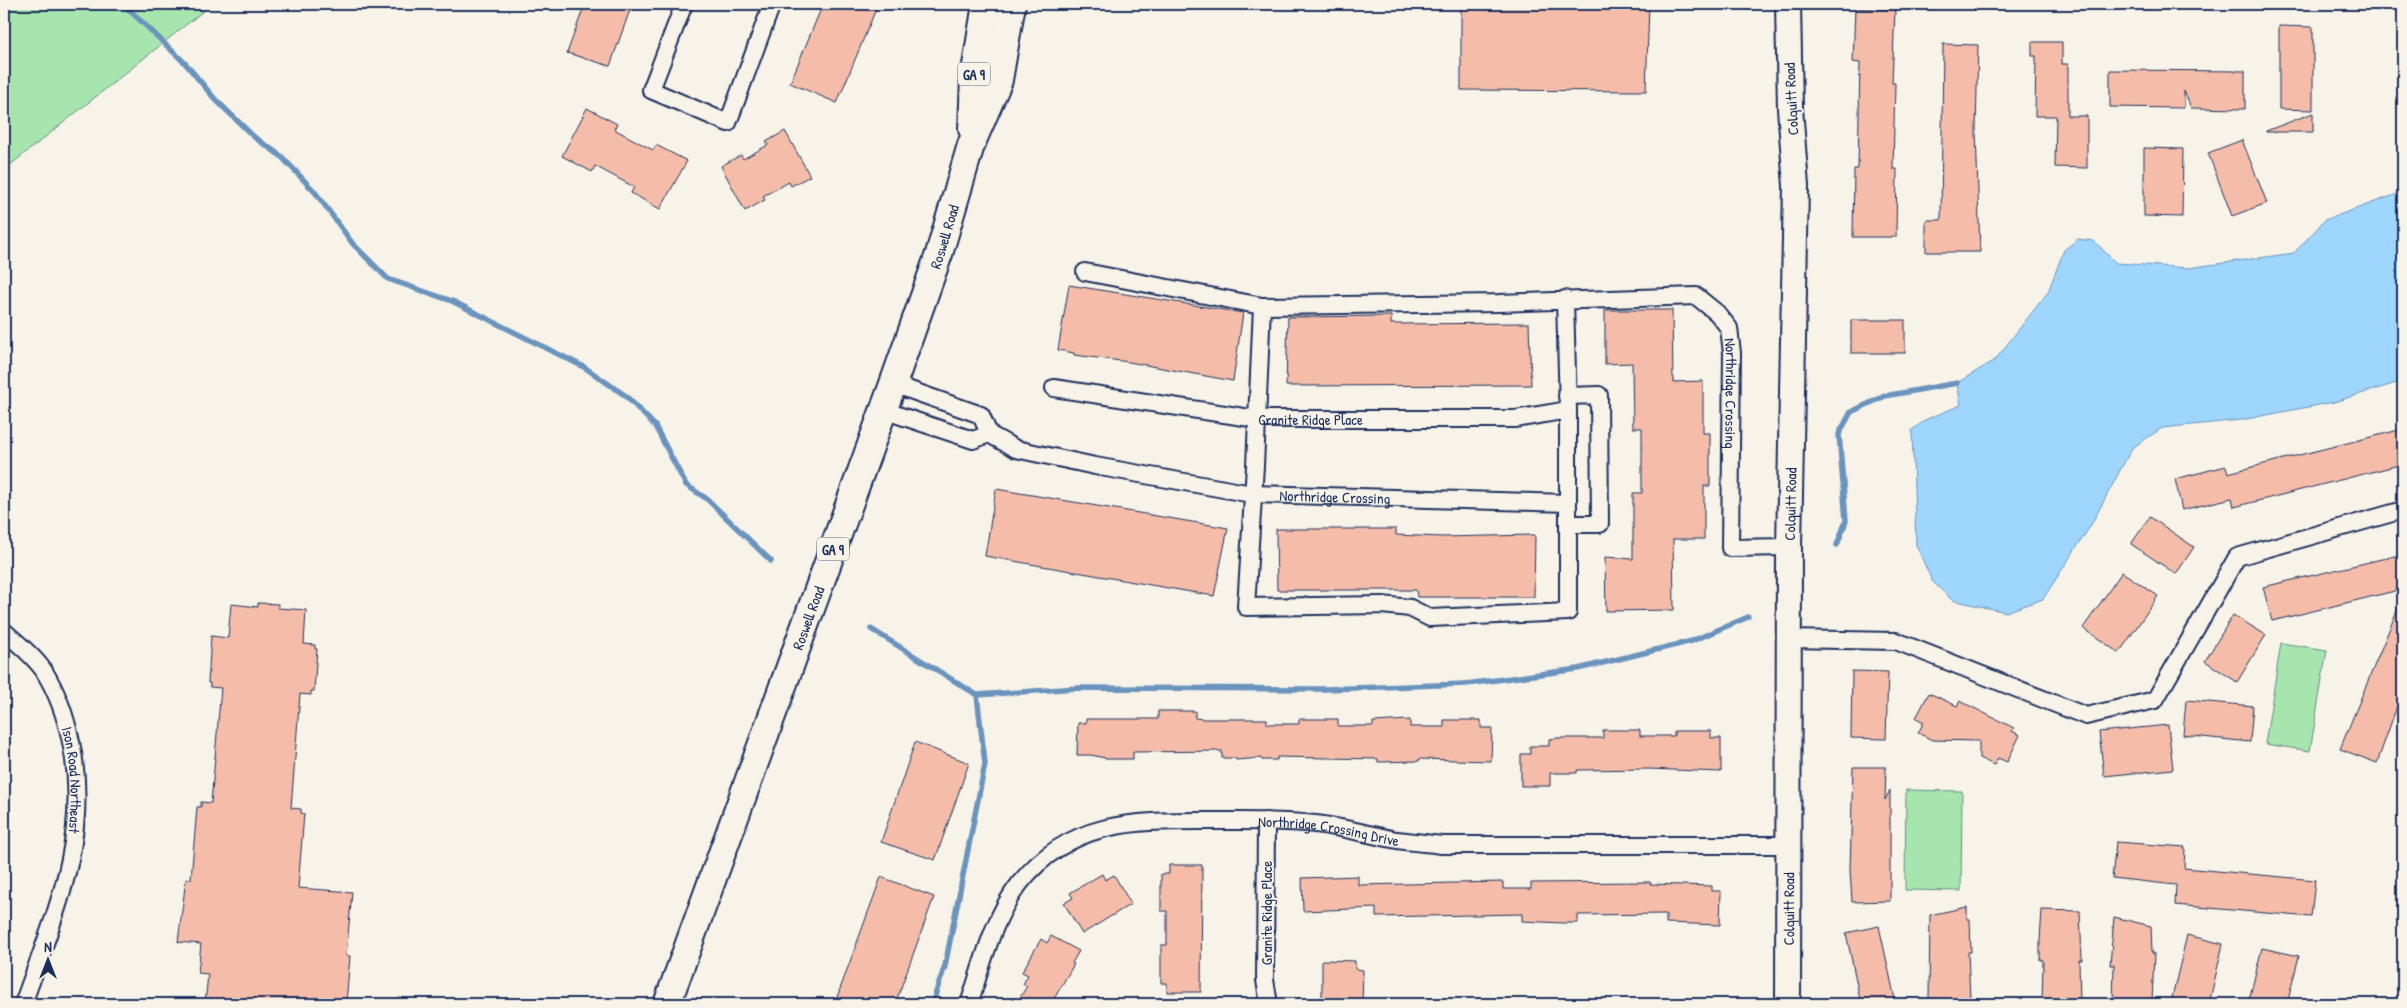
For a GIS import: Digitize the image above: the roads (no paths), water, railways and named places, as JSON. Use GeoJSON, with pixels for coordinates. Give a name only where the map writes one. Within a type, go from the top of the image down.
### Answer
{"type":"FeatureCollection","features":[{"type":"Feature","properties":{"kind":"main road","name":"Roswell Road"},"geometry":{"type":"LineString","coordinates":[[971,145],[974,78],[986,4]]}},
{"type":"Feature","properties":{"kind":"main road","name":"Roswell Road"},"geometry":{"type":"LineString","coordinates":[[667,1004],[893,384],[939,254],[971,145],[1000,80],[1012,4]]}},
{"type":"Feature","properties":{"kind":"street"},"geometry":{"type":"LineString","coordinates":[[684,4],[651,90],[728,123],[772,4]]}},
{"type":"Feature","properties":{"kind":"street","name":"Colquitt Road"},"geometry":{"type":"LineString","coordinates":[[1788,4],[1790,108],[1796,186],[1788,638],[1788,1004]]}},
{"type":"Feature","properties":{"kind":"street","name":"Northridge Crossing"},"geometry":{"type":"LineString","coordinates":[[1084,272],[1262,306],[1490,303],[1696,296],[1717,313],[1730,328],[1732,353],[1730,548],[1789,547]]}},
{"type":"Feature","properties":{"kind":"street"},"geometry":{"type":"LineString","coordinates":[[1262,306],[1246,607],[1382,605],[1410,608],[1430,618],[1568,612],[1565,299]]}},
{"type":"Feature","properties":{"kind":"street"},"geometry":{"type":"LineString","coordinates":[[883,410],[973,440],[989,434],[981,415],[893,384]]}},
{"type":"Feature","properties":{"kind":"street","name":"Granite Ridge Place"},"geometry":{"type":"LineString","coordinates":[[1054,388],[1257,419],[1515,420],[1567,403]]}},
{"type":"Feature","properties":{"kind":"street"},"geometry":{"type":"LineString","coordinates":[[1567,403],[1599,395],[1600,524],[1568,524]]}},
{"type":"Feature","properties":{"kind":"street","name":"Northridge Crossing"},"geometry":{"type":"LineString","coordinates":[[989,434],[1016,449],[1095,466],[1252,494],[1568,503]]}},
{"type":"Feature","properties":{"kind":"street"},"geometry":{"type":"LineString","coordinates":[[1788,638],[1896,641],[2086,716],[2155,700],[2237,557],[2403,510]]}},
{"type":"Feature","properties":{"kind":"street","name":"Ison Road Northeast"},"geometry":{"type":"LineString","coordinates":[[4,631],[28,652],[43,671],[55,693],[70,737],[76,764],[78,797],[76,835],[66,880],[24,1004]]}},
{"type":"Feature","properties":{"kind":"street","name":"Northridge Crossing Drive"},"geometry":{"type":"LineString","coordinates":[[969,1004],[999,916],[1020,883],[1047,857],[1080,836],[1121,824],[1146,821],[1266,821],[1316,824],[1400,840],[1442,845],[1788,846]]}},
{"type":"Feature","properties":{"kind":"street","name":"Granite Ridge Place"},"geometry":{"type":"LineString","coordinates":[[1266,821],[1265,980],[1269,1004]]}},
{"type":"Feature","properties":{"kind":"water"},"geometry":{"type":"Polygon","coordinates":[[[2403,185],[2403,381],[2334,402],[2241,420],[2162,428],[2132,448],[2091,525],[2043,599],[2006,612],[1952,600],[1932,581],[1916,545],[1912,430],[1927,419],[1961,405],[1957,383],[1995,360],[2048,292],[2064,250],[2078,239],[2094,241],[2116,263],[2188,268],[2294,253],[2325,220],[2400,193],[2403,185]]]}},
{"type":"Feature","properties":{"kind":"waterway"},"geometry":{"type":"LineString","coordinates":[[123,4],[185,63],[214,98],[254,137],[281,156],[315,192],[353,244],[388,279],[452,301],[584,367],[626,396],[655,426],[686,485],[707,499],[771,561]]}},
{"type":"Feature","properties":{"kind":"waterway"},"geometry":{"type":"LineString","coordinates":[[1837,545],[1846,521],[1839,434],[1851,412],[1885,396],[1957,383]]}},
{"type":"Feature","properties":{"kind":"waterway"},"geometry":{"type":"LineString","coordinates":[[871,629],[977,695],[1077,688],[1325,689],[1466,684],[1578,669],[1692,641],[1748,617]]}},
{"type":"Feature","properties":{"kind":"waterway"},"geometry":{"type":"LineString","coordinates":[[932,1004],[945,966],[985,764],[977,695]]}}]}
